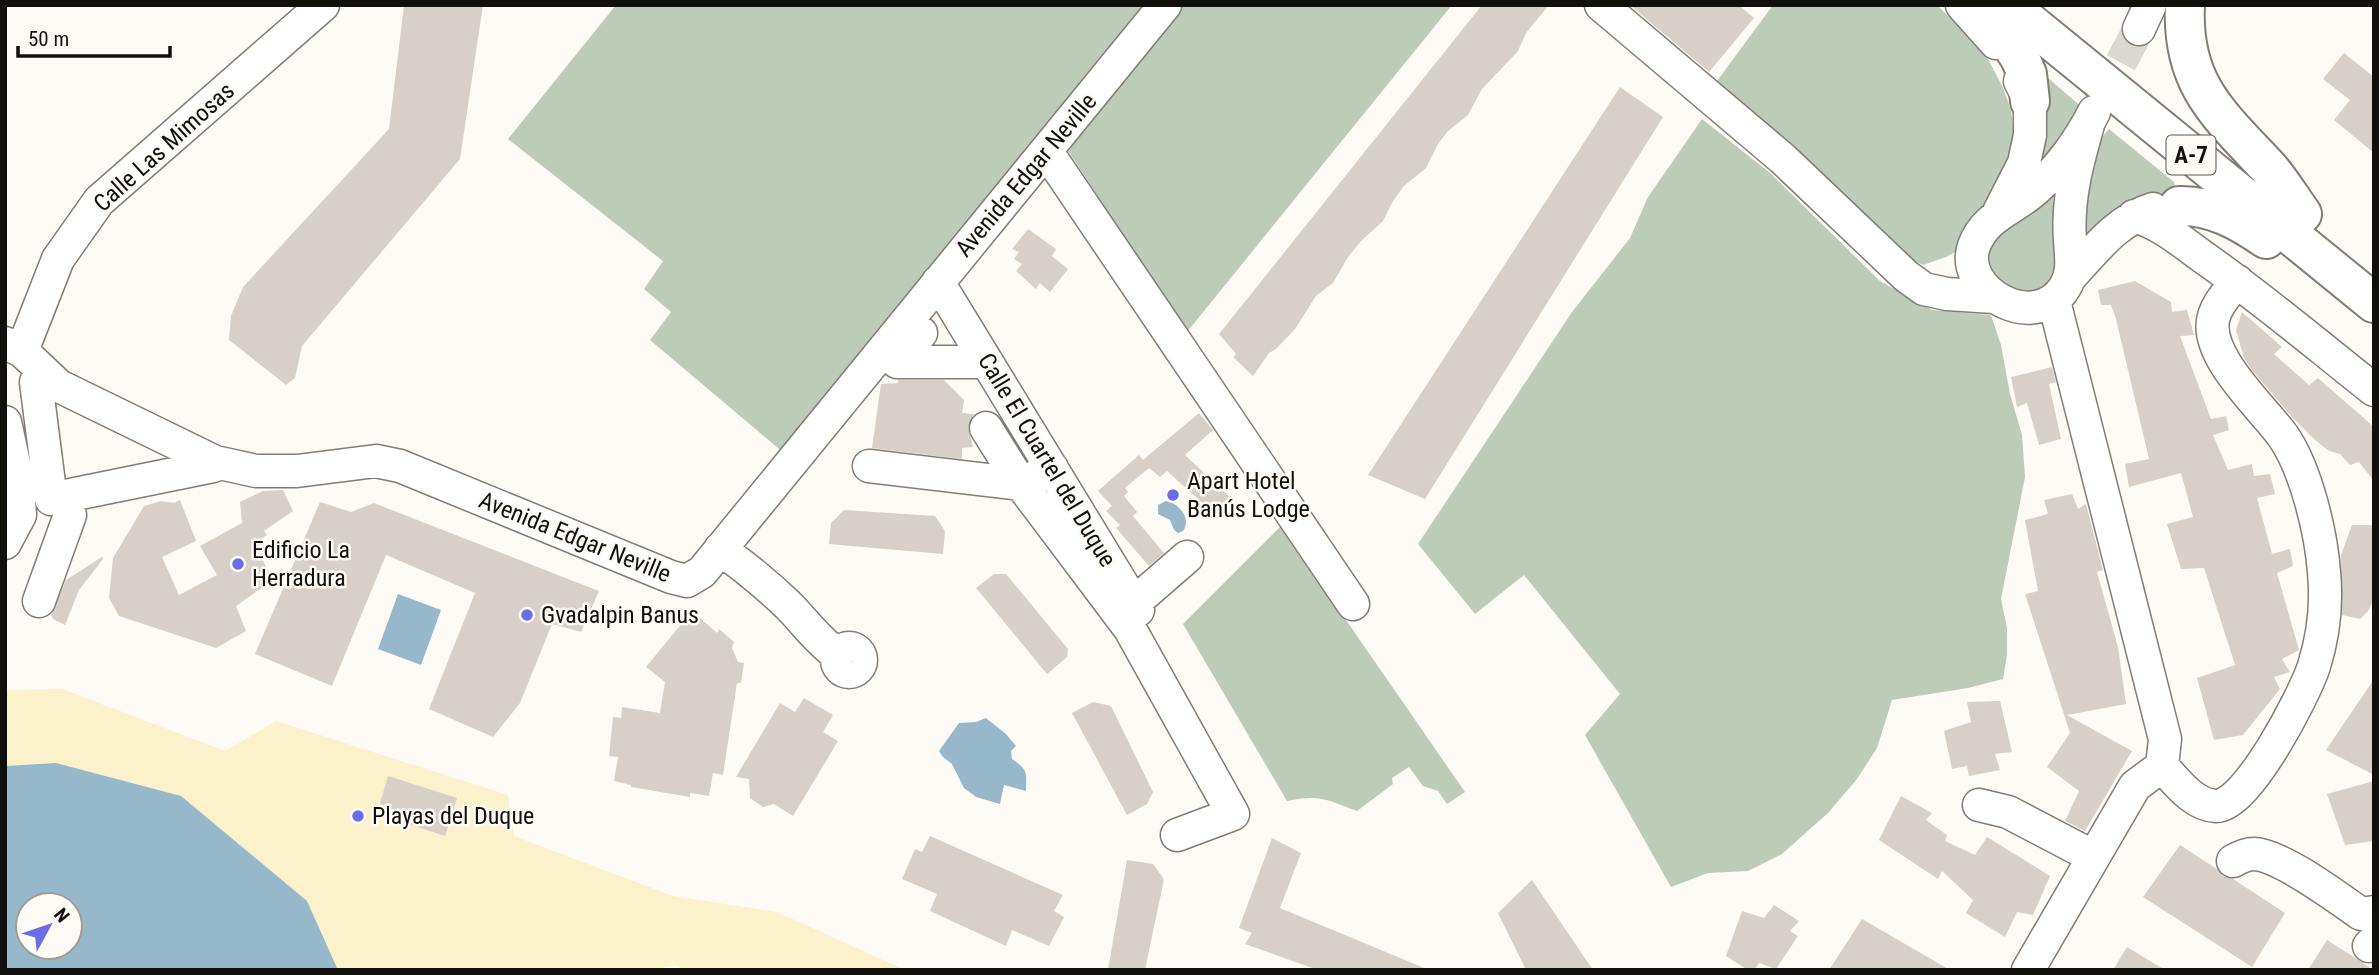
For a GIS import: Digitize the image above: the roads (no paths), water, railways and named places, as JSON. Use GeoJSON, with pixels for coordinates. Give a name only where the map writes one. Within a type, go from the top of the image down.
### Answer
{"type":"FeatureCollection","features":[{"type":"Feature","properties":{"kind":"highway"},"geometry":{"type":"LineString","coordinates":[[1986,5],[2020,58],[2027,74],[2030,101]]}},
{"type":"Feature","properties":{"kind":"highway","name":"A-7"},"geometry":{"type":"LineString","coordinates":[[2008,5],[2369,289]]}},
{"type":"Feature","properties":{"kind":"highway","name":"A-7"},"geometry":{"type":"LineString","coordinates":[[2047,5],[2302,214],[2369,289]]}},
{"type":"Feature","properties":{"kind":"highway"},"geometry":{"type":"LineString","coordinates":[[2185,5],[2186,52],[2201,88],[2220,117],[2269,168],[2302,214]]}},
{"type":"Feature","properties":{"kind":"highway"},"geometry":{"type":"LineString","coordinates":[[2180,224],[2207,209],[2231,217],[2294,258],[2369,289]]}},
{"type":"Feature","properties":{"kind":"street","name":"Calle Las Mimosas"},"geometry":{"type":"LineString","coordinates":[[39,601],[70,515],[56,490],[36,382],[23,355],[58,259],[99,201],[323,5]]}},
{"type":"Feature","properties":{"kind":"street","name":"Avenida Edgar Neville"},"geometry":{"type":"LineString","coordinates":[[23,355],[59,386],[215,462],[256,471],[297,471],[376,461],[400,466],[671,577],[687,581],[695,578],[713,558],[1165,5]]}},
{"type":"Feature","properties":{"kind":"street"},"geometry":{"type":"LineString","coordinates":[[1601,5],[1783,159],[1906,276],[1924,289],[1948,294],[1994,297]]}},
{"type":"Feature","properties":{"kind":"street"},"geometry":{"type":"LineString","coordinates":[[1962,5],[1997,43],[2030,101],[2030,135],[2024,163],[1996,217]]}},
{"type":"Feature","properties":{"kind":"street"},"geometry":{"type":"LineString","coordinates":[[2028,970],[2135,786],[2162,766],[2165,739],[2063,289],[2072,184],[2091,118],[2054,171],[2034,192],[1996,217],[1981,232],[1972,257],[1984,287],[1994,297],[2008,304],[2023,308],[2040,307],[2063,289],[2104,239],[2134,216],[2153,209],[2180,224],[2237,281],[2374,390]]}},
{"type":"Feature","properties":{"kind":"street"},"geometry":{"type":"LineString","coordinates":[[1047,152],[1353,604]]}},
{"type":"Feature","properties":{"kind":"street"},"geometry":{"type":"LineString","coordinates":[[1906,276],[1930,278],[1945,275],[1972,257]]}},
{"type":"Feature","properties":{"kind":"street"},"geometry":{"type":"LineString","coordinates":[[2162,766],[2192,796],[2205,803],[2216,806],[2225,804],[2240,792],[2258,772],[2287,724],[2305,687],[2314,666],[2326,603],[2324,570],[2305,480],[2283,437],[2244,392],[2222,358],[2215,337],[2212,319],[2237,281]]}},
{"type":"Feature","properties":{"kind":"street","name":"Calle El Cuartel del Duque"},"geometry":{"type":"LineString","coordinates":[[938,282],[975,362],[1052,468],[1156,639]]}},
{"type":"Feature","properties":{"kind":"street"},"geometry":{"type":"LineString","coordinates":[[5,422],[18,477],[20,515],[5,543]]}},
{"type":"Feature","properties":{"kind":"street"},"geometry":{"type":"LineString","coordinates":[[986,428],[1021,484],[1130,629],[1233,814],[1177,835]]}},
{"type":"Feature","properties":{"kind":"street"},"geometry":{"type":"LineString","coordinates":[[18,477],[25,484],[56,490],[213,466],[215,462]]}},
{"type":"Feature","properties":{"kind":"street"},"geometry":{"type":"LineString","coordinates":[[869,466],[1021,484],[1052,468]]}},
{"type":"Feature","properties":{"kind":"street"},"geometry":{"type":"LineString","coordinates":[[1134,603],[1186,557]]}},
{"type":"Feature","properties":{"kind":"street"},"geometry":{"type":"LineString","coordinates":[[713,558],[763,583],[788,605],[822,644],[838,655]]}},
{"type":"Feature","properties":{"kind":"street"},"geometry":{"type":"LineString","coordinates":[[1979,805],[2008,812],[2092,856]]}},
{"type":"Feature","properties":{"kind":"street"},"geometry":{"type":"LineString","coordinates":[[2233,861],[2244,855],[2257,854],[2282,864],[2361,914],[2374,912]]}},
{"type":"Feature","properties":{"kind":"water"},"geometry":{"type":"Polygon","coordinates":[[[1166,501],[1183,512],[1186,522],[1183,531],[1178,533],[1170,520],[1158,514],[1158,505],[1166,501]]]}},
{"type":"Feature","properties":{"kind":"water"},"geometry":{"type":"Polygon","coordinates":[[[398,594],[441,610],[421,665],[378,649],[398,594]]]}},
{"type":"Feature","properties":{"kind":"water"},"geometry":{"type":"Polygon","coordinates":[[[986,718],[1016,746],[1011,751],[1012,759],[1024,769],[1026,776],[1026,791],[1004,785],[1000,804],[976,797],[964,788],[952,764],[939,751],[959,723],[976,722],[986,718]]]}},
{"type":"Feature","properties":{"kind":"water"},"geometry":{"type":"Polygon","coordinates":[[[56,763],[181,796],[307,901],[338,970],[5,970],[5,766],[56,763]]]}},
{"type":"Feature","properties":{"kind":"tunnel"},"geometry":{"type":"LineString","coordinates":[[2098,105],[2139,29]]}},
{"type":"Feature","properties":{"kind":"place","name":"Apart Hotel Banús Lodge"},"geometry":{"type":"Point","coordinates":[1173,495]}},
{"type":"Feature","properties":{"kind":"place","name":"Edificio La Herradura"},"geometry":{"type":"Point","coordinates":[238,564]}},
{"type":"Feature","properties":{"kind":"place","name":"Gvadalpin Banus"},"geometry":{"type":"Point","coordinates":[527,615]}},
{"type":"Feature","properties":{"kind":"place","name":"Playas del Duque"},"geometry":{"type":"Point","coordinates":[358,816]}}]}
